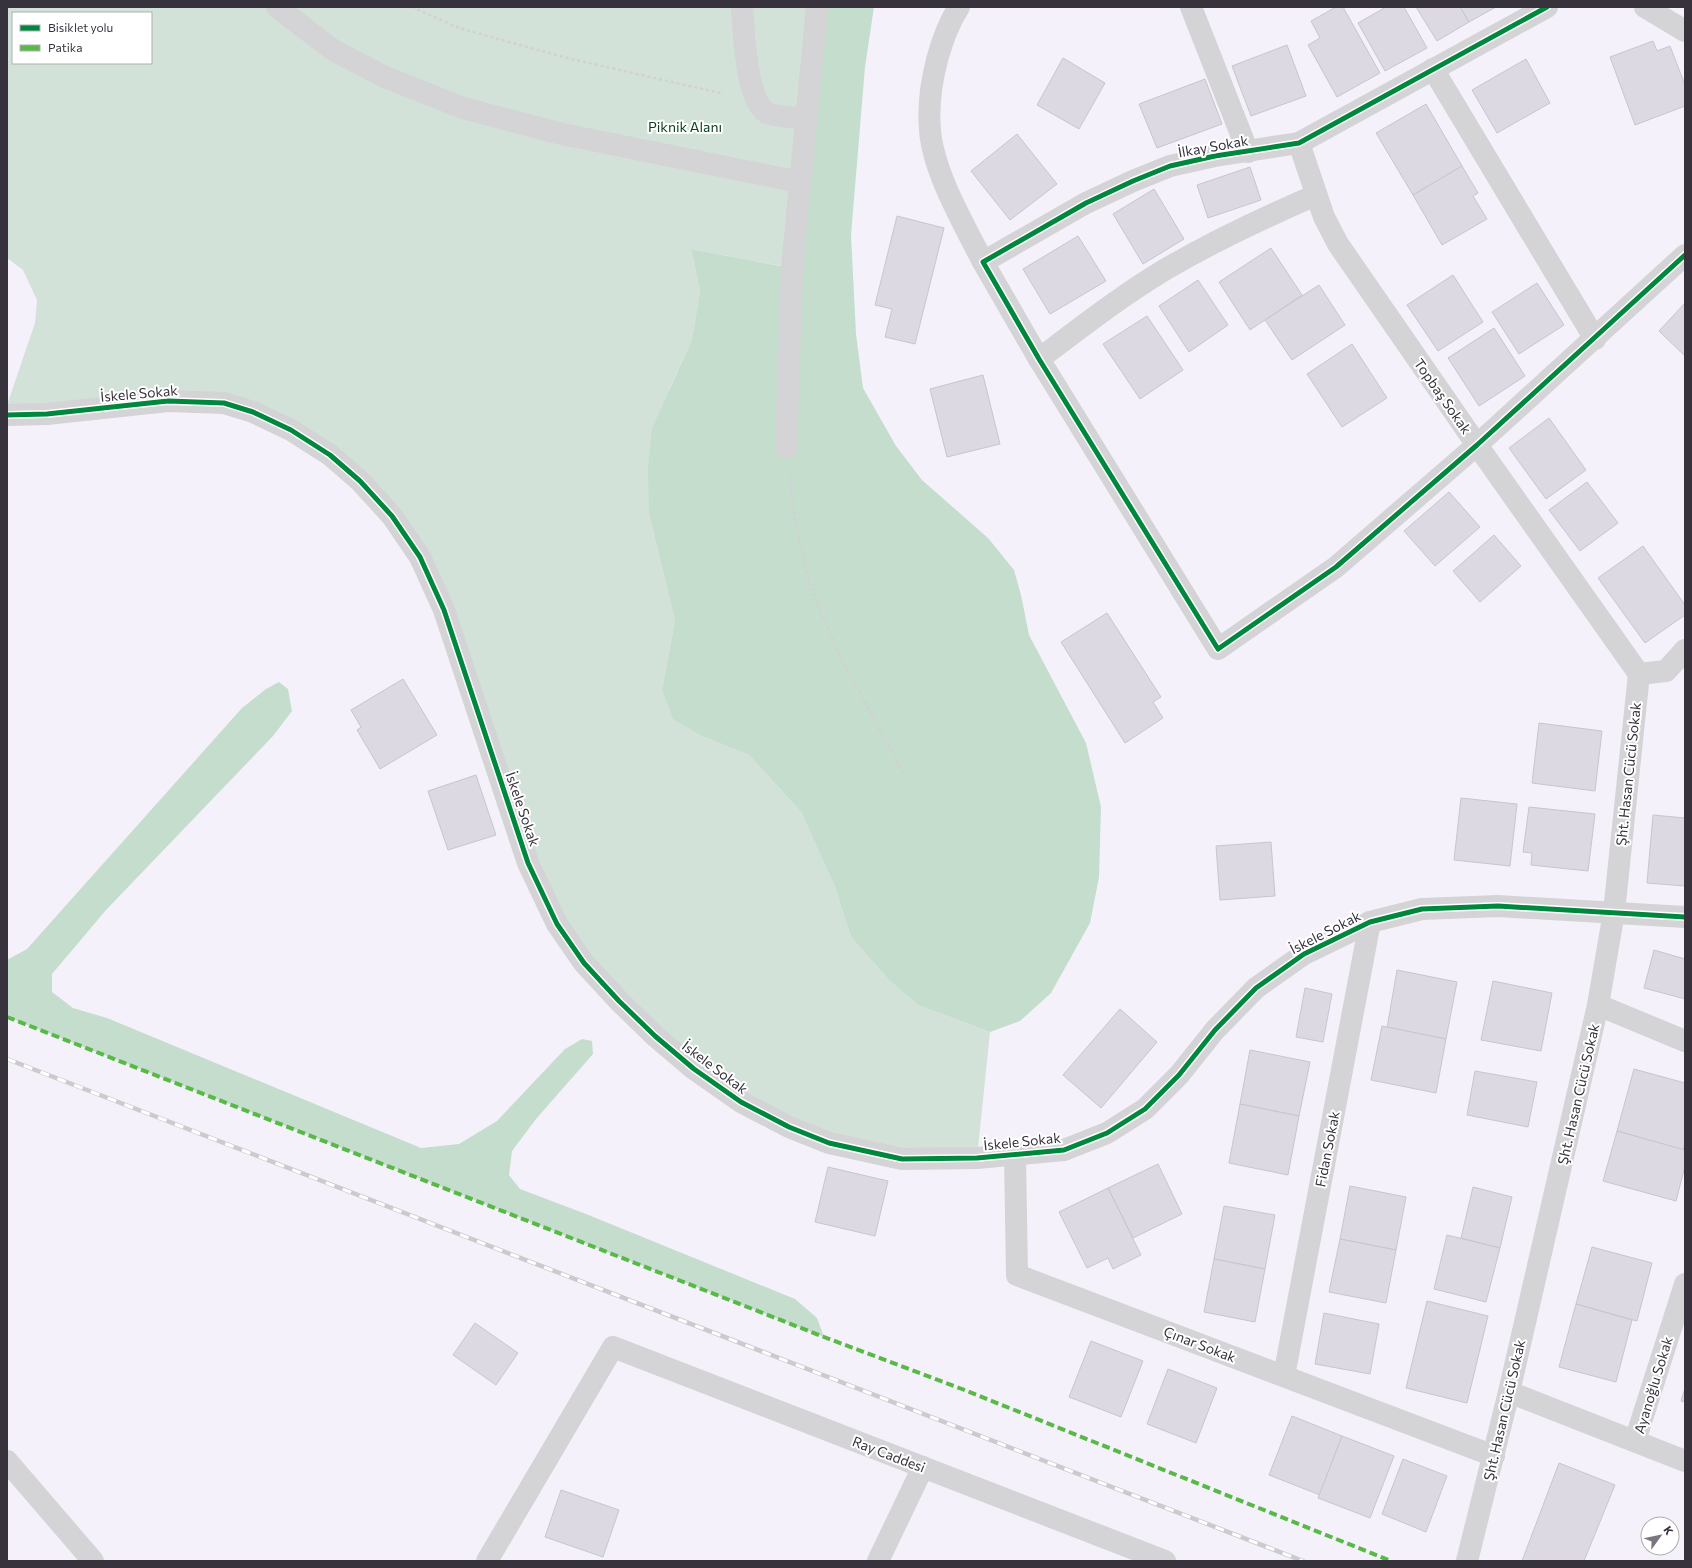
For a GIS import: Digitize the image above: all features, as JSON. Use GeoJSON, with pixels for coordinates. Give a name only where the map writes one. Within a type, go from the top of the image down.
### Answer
{"type":"FeatureCollection","features":[{"type":"Feature","properties":{"kind":"street"},"geometry":{"type":"LineString","coordinates":[[277,7],[333,50],[386,77],[463,108],[562,134],[800,182]]}},
{"type":"Feature","properties":{"kind":"street"},"geometry":{"type":"LineString","coordinates":[[742,7],[745,42],[752,88],[757,102],[767,113],[806,119]]}},
{"type":"Feature","properties":{"kind":"street"},"geometry":{"type":"LineString","coordinates":[[786,448],[792,268],[817,7]]}},
{"type":"Feature","properties":{"kind":"street"},"geometry":{"type":"LineString","coordinates":[[959,7],[942,40],[930,100],[930,131],[938,167],[943,180],[983,262],[1039,359],[1218,649],[1336,567],[1477,445],[1595,339],[1685,255]]}},
{"type":"Feature","properties":{"kind":"street"},"geometry":{"type":"LineString","coordinates":[[1191,7],[1248,152]]}},
{"type":"Feature","properties":{"kind":"street","name":"İlkay Sokak"},"geometry":{"type":"LineString","coordinates":[[983,262],[1086,203],[1170,166],[1215,156],[1299,143],[1547,7]]}},
{"type":"Feature","properties":{"kind":"street"},"geometry":{"type":"LineString","coordinates":[[1645,7],[1685,31]]}},
{"type":"Feature","properties":{"kind":"street"},"geometry":{"type":"LineString","coordinates":[[1433,69],[1595,339]]}},
{"type":"Feature","properties":{"kind":"street","name":"Topbaş Sokak"},"geometry":{"type":"LineString","coordinates":[[1299,143],[1324,217],[1338,244],[1477,445],[1639,674]]}},
{"type":"Feature","properties":{"kind":"street"},"geometry":{"type":"LineString","coordinates":[[1039,359],[1089,321],[1166,270],[1262,218],[1316,195]]}},
{"type":"Feature","properties":{"kind":"street","name":"İskele Sokak"},"geometry":{"type":"LineString","coordinates":[[7,415],[47,414],[168,400],[224,403],[253,412],[291,430],[330,455],[360,481],[392,516],[420,557],[444,610],[528,863],[557,924],[584,963],[619,1001],[655,1036],[694,1069],[741,1102],[789,1127],[829,1143],[902,1159],[977,1158],[1064,1150],[1107,1133],[1145,1108],[1179,1075],[1215,1030],[1256,988],[1304,954],[1370,922],[1422,909],[1498,906],[1685,917]]}},
{"type":"Feature","properties":{"kind":"street"},"geometry":{"type":"LineString","coordinates":[[1639,674],[1666,671],[1685,650]]}},
{"type":"Feature","properties":{"kind":"street","name":"Şht. Hasan Cücü Sokak"},"geometry":{"type":"LineString","coordinates":[[1467,1561],[1494,1456],[1598,1005],[1614,912],[1639,674]]}},
{"type":"Feature","properties":{"kind":"street","name":"Fidan Sokak"},"geometry":{"type":"LineString","coordinates":[[1284,1376],[1370,922]]}},
{"type":"Feature","properties":{"kind":"street"},"geometry":{"type":"LineString","coordinates":[[1598,1005],[1685,1041]]}},
{"type":"Feature","properties":{"kind":"street","name":"Çınar Sokak"},"geometry":{"type":"LineString","coordinates":[[1015,1155],[1017,1275],[1494,1456]]}},
{"type":"Feature","properties":{"kind":"street","name":"Ayanoğlu Sokak"},"geometry":{"type":"LineString","coordinates":[[1636,1441],[1685,1284]]}},
{"type":"Feature","properties":{"kind":"street","name":"Ray Caddesi"},"geometry":{"type":"LineString","coordinates":[[487,1561],[613,1347],[1165,1561]]}},
{"type":"Feature","properties":{"kind":"street"},"geometry":{"type":"LineString","coordinates":[[1509,1392],[1685,1461]]}},
{"type":"Feature","properties":{"kind":"street"},"geometry":{"type":"LineString","coordinates":[[7,1461],[93,1561]]}},
{"type":"Feature","properties":{"kind":"street"},"geometry":{"type":"LineString","coordinates":[[878,1561],[923,1467]]}},
{"type":"Feature","properties":{"kind":"path"},"geometry":{"type":"LineString","coordinates":[[412,7],[459,28],[556,55],[757,102]]}},
{"type":"Feature","properties":{"kind":"path"},"geometry":{"type":"LineString","coordinates":[[786,448],[795,522],[810,586],[840,656],[903,773]]}},
{"type":"Feature","properties":{"kind":"green space","name":"Piknik Alanı"},"geometry":{"type":"Polygon","coordinates":[[[7,7],[817,7],[792,268],[691,249],[700,291],[692,339],[669,390],[649,514],[675,621],[662,689],[702,736],[749,755],[801,812],[835,887],[851,937],[890,981],[918,1005],[990,1032],[977,1158],[829,1143],[694,1069],[557,924],[444,610],[360,481],[253,412],[7,405],[35,323],[37,300],[23,270],[7,258],[7,7]]]}},
{"type":"Feature","properties":{"kind":"green space"},"geometry":{"type":"Polygon","coordinates":[[[817,7],[874,7],[865,67],[851,235],[856,334],[863,388],[896,446],[922,480],[988,538],[1014,570],[1029,635],[1086,743],[1101,807],[1099,877],[1090,923],[1051,993],[1020,1021],[990,1032],[918,1005],[890,981],[851,937],[835,887],[801,812],[749,755],[702,736],[673,719],[662,689],[675,621],[649,514],[648,467],[652,429],[692,339],[700,291],[691,249],[791,268],[817,7]]]}},
{"type":"Feature","properties":{"kind":"green space"},"geometry":{"type":"Polygon","coordinates":[[[279,682],[288,689],[292,711],[273,736],[106,910],[52,974],[52,992],[73,1008],[107,1018],[421,1148],[459,1144],[497,1121],[565,1049],[582,1039],[592,1041],[593,1054],[536,1119],[512,1151],[509,1175],[520,1189],[586,1214],[795,1299],[817,1318],[824,1337],[7,1017],[7,960],[27,949],[242,708],[266,689],[279,682]]]}},
{"type":"Feature","properties":{"kind":"building"},"geometry":{"type":"Polygon","coordinates":[[[1336,7],[1343,7],[1380,73],[1337,97],[1308,45],[1320,38],[1311,21],[1336,7]]]}},
{"type":"Feature","properties":{"kind":"building"},"geometry":{"type":"Polygon","coordinates":[[[1386,7],[1404,7],[1427,48],[1385,71],[1358,23],[1386,7]]]}},
{"type":"Feature","properties":{"kind":"building"},"geometry":{"type":"Polygon","coordinates":[[[1416,7],[1460,7],[1469,22],[1437,41],[1416,7]]]}},
{"type":"Feature","properties":{"kind":"building"},"geometry":{"type":"Polygon","coordinates":[[[1460,7],[1496,7],[1469,22],[1460,7]]]}},
{"type":"Feature","properties":{"kind":"building"},"geometry":{"type":"Polygon","coordinates":[[[1653,41],[1657,51],[1670,46],[1685,85],[1685,106],[1635,125],[1610,57],[1653,41]]]}},
{"type":"Feature","properties":{"kind":"building"},"geometry":{"type":"Polygon","coordinates":[[[1287,45],[1306,96],[1251,116],[1232,66],[1287,45]]]}},
{"type":"Feature","properties":{"kind":"building"},"geometry":{"type":"Polygon","coordinates":[[[1063,58],[1105,83],[1079,129],[1037,105],[1063,58]]]}},
{"type":"Feature","properties":{"kind":"building"},"geometry":{"type":"Polygon","coordinates":[[[1526,59],[1550,103],[1497,133],[1472,90],[1526,59]]]}},
{"type":"Feature","properties":{"kind":"building"},"geometry":{"type":"Polygon","coordinates":[[[1205,79],[1222,124],[1157,148],[1139,104],[1205,79]]]}},
{"type":"Feature","properties":{"kind":"building"},"geometry":{"type":"Polygon","coordinates":[[[1426,104],[1462,166],[1413,195],[1376,133],[1426,104]]]}},
{"type":"Feature","properties":{"kind":"building"},"geometry":{"type":"Polygon","coordinates":[[[1017,134],[1057,184],[1010,220],[971,171],[1017,134]]]}},
{"type":"Feature","properties":{"kind":"building"},"geometry":{"type":"Polygon","coordinates":[[[1462,166],[1478,193],[1473,196],[1487,219],[1442,245],[1413,195],[1462,166]]]}},
{"type":"Feature","properties":{"kind":"building"},"geometry":{"type":"Polygon","coordinates":[[[1250,167],[1261,200],[1208,218],[1197,185],[1250,167]]]}},
{"type":"Feature","properties":{"kind":"building"},"geometry":{"type":"Polygon","coordinates":[[[1154,189],[1184,239],[1143,264],[1113,214],[1154,189]]]}},
{"type":"Feature","properties":{"kind":"building"},"geometry":{"type":"Polygon","coordinates":[[[897,216],[944,228],[915,344],[885,337],[892,309],[875,305],[897,216]]]}},
{"type":"Feature","properties":{"kind":"building"},"geometry":{"type":"Polygon","coordinates":[[[1078,236],[1106,281],[1050,314],[1023,269],[1078,236]]]}},
{"type":"Feature","properties":{"kind":"building"},"geometry":{"type":"Polygon","coordinates":[[[1271,248],[1302,295],[1250,330],[1219,282],[1271,248]]]}},
{"type":"Feature","properties":{"kind":"building"},"geometry":{"type":"Polygon","coordinates":[[[1453,275],[1483,322],[1438,351],[1407,305],[1453,275]]]}},
{"type":"Feature","properties":{"kind":"building"},"geometry":{"type":"Polygon","coordinates":[[[1198,280],[1228,325],[1189,352],[1159,306],[1198,280]]]}},
{"type":"Feature","properties":{"kind":"building"},"geometry":{"type":"Polygon","coordinates":[[[1537,283],[1564,325],[1519,354],[1492,312],[1537,283]]]}},
{"type":"Feature","properties":{"kind":"building"},"geometry":{"type":"Polygon","coordinates":[[[1319,285],[1345,325],[1292,360],[1265,320],[1319,285]]]}},
{"type":"Feature","properties":{"kind":"building"},"geometry":{"type":"Polygon","coordinates":[[[1685,303],[1685,356],[1659,331],[1685,303]]]}},
{"type":"Feature","properties":{"kind":"building"},"geometry":{"type":"Polygon","coordinates":[[[1147,316],[1183,370],[1140,399],[1103,344],[1147,316]]]}},
{"type":"Feature","properties":{"kind":"building"},"geometry":{"type":"Polygon","coordinates":[[[1494,328],[1525,376],[1479,406],[1448,358],[1494,328]]]}},
{"type":"Feature","properties":{"kind":"building"},"geometry":{"type":"Polygon","coordinates":[[[1352,344],[1387,398],[1342,427],[1307,374],[1352,344]]]}},
{"type":"Feature","properties":{"kind":"building"},"geometry":{"type":"Polygon","coordinates":[[[983,375],[1000,444],[947,457],[930,389],[983,375]]]}},
{"type":"Feature","properties":{"kind":"building"},"geometry":{"type":"Polygon","coordinates":[[[1549,418],[1586,470],[1546,499],[1509,448],[1549,418]]]}},
{"type":"Feature","properties":{"kind":"building"},"geometry":{"type":"Polygon","coordinates":[[[1587,482],[1618,523],[1580,551],[1549,510],[1587,482]]]}},
{"type":"Feature","properties":{"kind":"building"},"geometry":{"type":"Polygon","coordinates":[[[1449,492],[1480,527],[1435,566],[1404,531],[1449,492]]]}},
{"type":"Feature","properties":{"kind":"building"},"geometry":{"type":"Polygon","coordinates":[[[1494,535],[1521,566],[1480,602],[1453,571],[1494,535]]]}},
{"type":"Feature","properties":{"kind":"building"},"geometry":{"type":"Polygon","coordinates":[[[1643,546],[1685,605],[1685,615],[1645,643],[1598,578],[1643,546]]]}},
{"type":"Feature","properties":{"kind":"building"},"geometry":{"type":"Polygon","coordinates":[[[1107,613],[1161,697],[1153,702],[1163,718],[1125,743],[1061,642],[1107,613]]]}},
{"type":"Feature","properties":{"kind":"building"},"geometry":{"type":"Polygon","coordinates":[[[403,679],[437,735],[380,769],[357,730],[361,727],[351,710],[403,679]]]}},
{"type":"Feature","properties":{"kind":"building"},"geometry":{"type":"Polygon","coordinates":[[[1539,723],[1602,731],[1595,791],[1532,783],[1539,723]]]}},
{"type":"Feature","properties":{"kind":"building"},"geometry":{"type":"Polygon","coordinates":[[[476,775],[496,835],[448,850],[428,791],[476,775]]]}},
{"type":"Feature","properties":{"kind":"building"},"geometry":{"type":"Polygon","coordinates":[[[1461,798],[1517,804],[1510,866],[1454,860],[1461,798]]]}},
{"type":"Feature","properties":{"kind":"building"},"geometry":{"type":"Polygon","coordinates":[[[1529,807],[1595,814],[1588,871],[1531,865],[1532,853],[1523,852],[1529,807]]]}},
{"type":"Feature","properties":{"kind":"building"},"geometry":{"type":"Polygon","coordinates":[[[1653,815],[1685,818],[1685,886],[1647,883],[1653,815]]]}},
{"type":"Feature","properties":{"kind":"building"},"geometry":{"type":"Polygon","coordinates":[[[1271,842],[1275,896],[1220,900],[1216,846],[1271,842]]]}},
{"type":"Feature","properties":{"kind":"building"},"geometry":{"type":"Polygon","coordinates":[[[1654,950],[1685,959],[1685,999],[1644,988],[1654,950]]]}},
{"type":"Feature","properties":{"kind":"building"},"geometry":{"type":"Polygon","coordinates":[[[1397,970],[1457,982],[1446,1039],[1387,1028],[1397,970]]]}},
{"type":"Feature","properties":{"kind":"building"},"geometry":{"type":"Polygon","coordinates":[[[1493,981],[1552,993],[1541,1051],[1481,1040],[1493,981]]]}},
{"type":"Feature","properties":{"kind":"building"},"geometry":{"type":"Polygon","coordinates":[[[1305,988],[1332,994],[1323,1042],[1296,1037],[1305,988]]]}},
{"type":"Feature","properties":{"kind":"building"},"geometry":{"type":"Polygon","coordinates":[[[1120,1009],[1157,1042],[1101,1108],[1063,1075],[1120,1009]]]}},
{"type":"Feature","properties":{"kind":"building"},"geometry":{"type":"Polygon","coordinates":[[[1382,1026],[1446,1039],[1436,1093],[1371,1080],[1382,1026]]]}},
{"type":"Feature","properties":{"kind":"building"},"geometry":{"type":"Polygon","coordinates":[[[1250,1050],[1310,1062],[1299,1116],[1240,1104],[1250,1050]]]}},
{"type":"Feature","properties":{"kind":"building"},"geometry":{"type":"Polygon","coordinates":[[[1634,1069],[1685,1083],[1685,1142],[1683,1150],[1617,1131],[1634,1069]]]}},
{"type":"Feature","properties":{"kind":"building"},"geometry":{"type":"Polygon","coordinates":[[[1475,1071],[1537,1082],[1528,1127],[1467,1115],[1475,1071]]]}},
{"type":"Feature","properties":{"kind":"building"},"geometry":{"type":"Polygon","coordinates":[[[1240,1104],[1299,1116],[1288,1175],[1229,1163],[1240,1104]]]}},
{"type":"Feature","properties":{"kind":"building"},"geometry":{"type":"Polygon","coordinates":[[[1617,1131],[1685,1150],[1685,1166],[1676,1201],[1603,1181],[1617,1131]]]}},
{"type":"Feature","properties":{"kind":"building"},"geometry":{"type":"Polygon","coordinates":[[[1158,1164],[1182,1214],[1133,1238],[1108,1188],[1158,1164]]]}},
{"type":"Feature","properties":{"kind":"building"},"geometry":{"type":"Polygon","coordinates":[[[828,1167],[888,1181],[875,1236],[815,1222],[828,1167]]]}},
{"type":"Feature","properties":{"kind":"building"},"geometry":{"type":"Polygon","coordinates":[[[1350,1186],[1406,1197],[1396,1250],[1340,1239],[1350,1186]]]}},
{"type":"Feature","properties":{"kind":"building"},"geometry":{"type":"Polygon","coordinates":[[[1473,1187],[1512,1197],[1500,1248],[1461,1238],[1473,1187]]]}},
{"type":"Feature","properties":{"kind":"building"},"geometry":{"type":"Polygon","coordinates":[[[1108,1188],[1141,1255],[1113,1269],[1108,1258],[1087,1268],[1059,1212],[1108,1188]]]}},
{"type":"Feature","properties":{"kind":"building"},"geometry":{"type":"Polygon","coordinates":[[[1224,1206],[1275,1215],[1265,1269],[1214,1259],[1224,1206]]]}},
{"type":"Feature","properties":{"kind":"building"},"geometry":{"type":"Polygon","coordinates":[[[1447,1235],[1500,1248],[1486,1302],[1434,1289],[1447,1235]]]}},
{"type":"Feature","properties":{"kind":"building"},"geometry":{"type":"Polygon","coordinates":[[[1340,1239],[1396,1250],[1386,1303],[1329,1292],[1340,1239]]]}},
{"type":"Feature","properties":{"kind":"building"},"geometry":{"type":"Polygon","coordinates":[[[1592,1247],[1652,1263],[1637,1321],[1576,1304],[1592,1247]]]}},
{"type":"Feature","properties":{"kind":"building"},"geometry":{"type":"Polygon","coordinates":[[[1214,1259],[1265,1269],[1255,1322],[1204,1312],[1214,1259]]]}},
{"type":"Feature","properties":{"kind":"building"},"geometry":{"type":"Polygon","coordinates":[[[1427,1301],[1488,1316],[1467,1403],[1406,1388],[1427,1301]]]}},
{"type":"Feature","properties":{"kind":"building"},"geometry":{"type":"Polygon","coordinates":[[[1576,1304],[1632,1320],[1616,1382],[1559,1367],[1576,1304]]]}},
{"type":"Feature","properties":{"kind":"building"},"geometry":{"type":"Polygon","coordinates":[[[1324,1313],[1379,1324],[1370,1374],[1315,1364],[1324,1313]]]}},
{"type":"Feature","properties":{"kind":"building"},"geometry":{"type":"Polygon","coordinates":[[[475,1323],[518,1353],[496,1385],[453,1355],[475,1323]]]}},
{"type":"Feature","properties":{"kind":"building"},"geometry":{"type":"Polygon","coordinates":[[[1091,1341],[1143,1361],[1121,1417],[1069,1397],[1091,1341]]]}},
{"type":"Feature","properties":{"kind":"building"},"geometry":{"type":"Polygon","coordinates":[[[1168,1369],[1217,1388],[1196,1443],[1147,1424],[1168,1369]]]}},
{"type":"Feature","properties":{"kind":"building"},"geometry":{"type":"Polygon","coordinates":[[[1685,1388],[1685,1402],[1681,1401],[1685,1388]]]}},
{"type":"Feature","properties":{"kind":"building"},"geometry":{"type":"Polygon","coordinates":[[[1292,1416],[1342,1436],[1320,1495],[1269,1475],[1292,1416]]]}},
{"type":"Feature","properties":{"kind":"building"},"geometry":{"type":"Polygon","coordinates":[[[1342,1436],[1394,1456],[1370,1518],[1318,1498],[1342,1436]]]}},
{"type":"Feature","properties":{"kind":"building"},"geometry":{"type":"Polygon","coordinates":[[[1403,1459],[1447,1476],[1426,1532],[1382,1514],[1403,1459]]]}},
{"type":"Feature","properties":{"kind":"building"},"geometry":{"type":"Polygon","coordinates":[[[1559,1463],[1615,1485],[1584,1561],[1522,1561],[1559,1463]]]}},
{"type":"Feature","properties":{"kind":"building"},"geometry":{"type":"Polygon","coordinates":[[[561,1490],[619,1510],[603,1557],[545,1537],[561,1490]]]}},
{"type":"Feature","properties":{"kind":"railway"},"geometry":{"type":"LineString","coordinates":[[7,1059],[1303,1561]]}},
{"type":"Feature","properties":{"kind":"marked path"},"geometry":{"type":"LineString","coordinates":[[7,1017],[824,1337],[962,1389],[1391,1561]]}},
{"type":"Feature","properties":{"kind":"cycle path"},"geometry":{"type":"LineString","coordinates":[[1547,7],[1299,143],[1215,156],[1170,166],[1086,203],[983,262],[1039,359],[1218,649],[1336,567],[1477,445],[1685,255]]}},
{"type":"Feature","properties":{"kind":"cycle path"},"geometry":{"type":"LineString","coordinates":[[7,415],[47,414],[168,401],[224,403],[253,412],[291,430],[330,455],[360,481],[392,516],[420,557],[444,610],[528,863],[557,924],[584,963],[619,1001],[655,1036],[694,1069],[741,1102],[789,1127],[829,1143],[902,1159],[977,1158],[1064,1150],[1107,1133],[1145,1109],[1179,1075],[1215,1030],[1256,988],[1304,954],[1370,922],[1422,909],[1498,906],[1685,917]]}}]}
